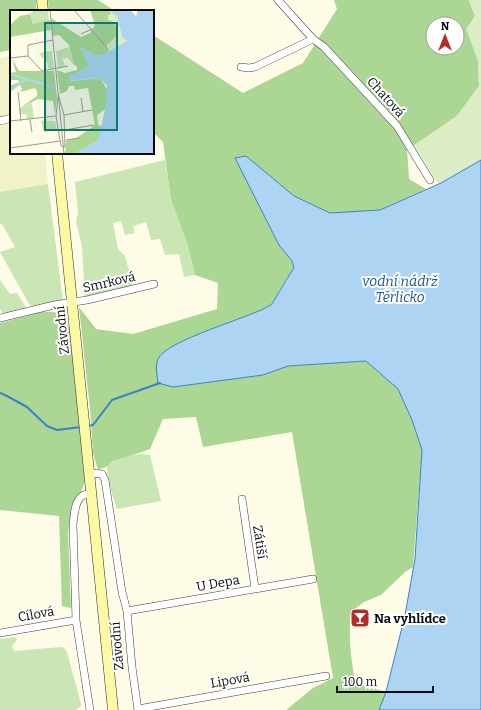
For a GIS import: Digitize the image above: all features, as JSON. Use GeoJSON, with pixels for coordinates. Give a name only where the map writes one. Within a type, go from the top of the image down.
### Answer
{"type":"FeatureCollection","features":[{"type":"Feature","properties":{"kind":"main road"},"geometry":{"type":"LineString","coordinates":[[42,0],[43,10]]}},
{"type":"Feature","properties":{"kind":"main road","name":"Závodní"},"geometry":{"type":"LineString","coordinates":[[57,154],[113,710]]}},
{"type":"Feature","properties":{"kind":"street","name":"Chatová"},"geometry":{"type":"LineString","coordinates":[[278,0],[397,126],[430,180]]}},
{"type":"Feature","properties":{"kind":"street"},"geometry":{"type":"LineString","coordinates":[[241,67],[255,67],[314,39]]}},
{"type":"Feature","properties":{"kind":"street"},"geometry":{"type":"LineString","coordinates":[[0,121],[10,118]]}},
{"type":"Feature","properties":{"kind":"street","name":"Smrková"},"geometry":{"type":"LineString","coordinates":[[0,318],[154,284]]}},
{"type":"Feature","properties":{"kind":"street","name":"Závodní"},"geometry":{"type":"LineString","coordinates":[[90,473],[102,474],[105,480],[122,592],[127,611],[132,668],[138,710]]}},
{"type":"Feature","properties":{"kind":"street"},"geometry":{"type":"LineString","coordinates":[[90,710],[76,620],[73,525],[74,511],[80,498],[91,493]]}},
{"type":"Feature","properties":{"kind":"street","name":"Zátiší"},"geometry":{"type":"LineString","coordinates":[[242,499],[255,588]]}},
{"type":"Feature","properties":{"kind":"street","name":"U Depa"},"geometry":{"type":"LineString","coordinates":[[127,611],[313,579]]}},
{"type":"Feature","properties":{"kind":"street","name":"Cílová"},"geometry":{"type":"LineString","coordinates":[[0,633],[76,620]]}},
{"type":"Feature","properties":{"kind":"street","name":"Lipová"},"geometry":{"type":"LineString","coordinates":[[138,710],[326,676]]}},
{"type":"Feature","properties":{"kind":"green space"},"geometry":{"type":"Polygon","coordinates":[[[0,0],[36,0],[36,10],[10,10],[10,50],[0,52],[0,0]]]}},
{"type":"Feature","properties":{"kind":"green space"},"geometry":{"type":"Polygon","coordinates":[[[48,0],[98,0],[113,10],[49,10],[48,0]]]}},
{"type":"Feature","properties":{"kind":"green space"},"geometry":{"type":"Polygon","coordinates":[[[334,0],[469,0],[475,16],[467,29],[478,61],[479,86],[457,116],[407,149],[409,179],[426,189],[380,210],[330,213],[294,196],[246,156],[236,158],[279,245],[292,261],[294,268],[279,291],[273,304],[167,349],[173,387],[263,375],[288,366],[366,361],[398,389],[412,420],[422,450],[413,567],[405,572],[381,595],[364,602],[351,612],[350,647],[355,682],[386,692],[379,710],[286,710],[313,688],[333,678],[292,432],[203,447],[196,417],[163,419],[150,449],[112,461],[108,466],[98,470],[93,453],[90,409],[79,307],[96,329],[133,334],[217,309],[218,283],[195,275],[187,243],[171,200],[163,142],[154,133],[154,36],[243,93],[303,63],[337,9],[334,0]]]}},
{"type":"Feature","properties":{"kind":"green space"},"geometry":{"type":"Polygon","coordinates":[[[469,0],[481,0],[481,160],[438,184],[414,145],[457,116],[479,86],[478,61],[466,29],[475,16],[469,0]]]}},
{"type":"Feature","properties":{"kind":"green space"},"geometry":{"type":"Polygon","coordinates":[[[10,56],[10,116],[0,118],[0,58],[10,56]]]}},
{"type":"Feature","properties":{"kind":"green space"},"geometry":{"type":"Polygon","coordinates":[[[10,121],[10,154],[45,154],[48,184],[0,192],[0,124],[10,121]]]}},
{"type":"Feature","properties":{"kind":"green space"},"geometry":{"type":"Polygon","coordinates":[[[165,160],[171,200],[187,243],[195,275],[184,277],[179,254],[165,255],[160,239],[151,240],[146,222],[133,226],[135,233],[125,235],[121,221],[113,223],[118,249],[125,256],[133,286],[85,298],[82,246],[76,222],[78,212],[75,182],[165,160]]]}},
{"type":"Feature","properties":{"kind":"green space"},"geometry":{"type":"Polygon","coordinates":[[[48,184],[63,301],[34,307],[29,304],[0,252],[15,247],[2,224],[0,224],[0,192],[48,184]]]}},
{"type":"Feature","properties":{"kind":"green space"},"geometry":{"type":"Polygon","coordinates":[[[0,280],[10,294],[17,293],[27,309],[4,315],[0,309],[0,280]]]}},
{"type":"Feature","properties":{"kind":"green space"},"geometry":{"type":"Polygon","coordinates":[[[41,312],[57,313],[63,317],[71,331],[86,478],[82,490],[72,504],[68,533],[71,608],[62,606],[59,516],[0,510],[0,323],[41,312]]]}},
{"type":"Feature","properties":{"kind":"green space"},"geometry":{"type":"Polygon","coordinates":[[[140,454],[150,455],[161,501],[117,509],[108,477],[108,465],[118,458],[140,454]]]}},
{"type":"Feature","properties":{"kind":"green space"},"geometry":{"type":"Polygon","coordinates":[[[15,637],[17,640],[12,646],[14,651],[64,648],[67,652],[81,706],[76,710],[0,710],[0,639],[15,637]]]}},
{"type":"Feature","properties":{"kind":"water","name":"vodní nádrž Těrlicko"},"geometry":{"type":"Polygon","coordinates":[[[246,156],[294,196],[330,213],[380,210],[441,183],[481,160],[481,710],[379,710],[386,692],[405,615],[415,559],[422,450],[412,420],[398,389],[366,361],[288,366],[263,375],[173,387],[158,383],[156,371],[157,362],[164,352],[176,344],[271,305],[294,268],[292,261],[279,245],[235,158],[246,156]]]}},
{"type":"Feature","properties":{"kind":"waterway"},"geometry":{"type":"LineString","coordinates":[[87,426],[93,425],[112,400],[160,383]]}},
{"type":"Feature","properties":{"kind":"waterway"},"geometry":{"type":"LineString","coordinates":[[0,393],[27,407],[47,426],[57,430],[81,427]]}},
{"type":"Feature","properties":{"kind":"place","name":"Na vyhlídce"},"geometry":{"type":"Point","coordinates":[360,618]}}]}
